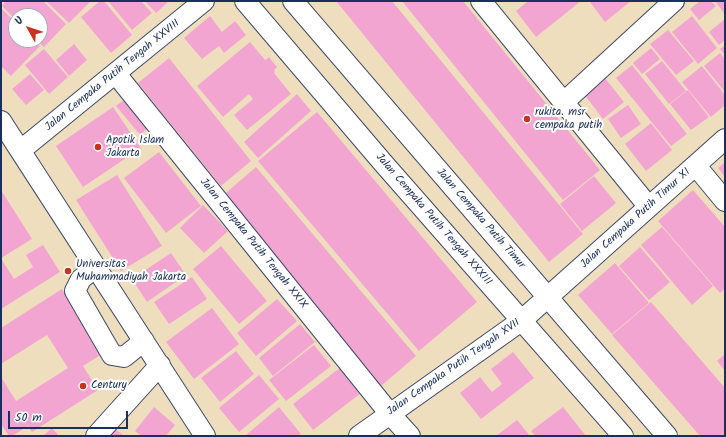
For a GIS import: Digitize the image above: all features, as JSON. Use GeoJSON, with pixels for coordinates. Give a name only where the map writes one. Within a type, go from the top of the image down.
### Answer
{"type":"FeatureCollection","features":[{"type":"Feature","properties":{"kind":"street","name":"Jalan Cempaka Putih Tengah XXVIII"},"geometry":{"type":"LineString","coordinates":[[21,150],[204,1]]}},
{"type":"Feature","properties":{"kind":"street","name":"Jalan Cempaka Putih Tengah XXXIII"},"geometry":{"type":"LineString","coordinates":[[245,1],[523,319],[619,435]]}},
{"type":"Feature","properties":{"kind":"street","name":"Jalan Cempaka Putih Timur"},"geometry":{"type":"LineString","coordinates":[[293,1],[544,301],[667,436]]}},
{"type":"Feature","properties":{"kind":"street"},"geometry":{"type":"LineString","coordinates":[[481,1],[649,207]]}},
{"type":"Feature","properties":{"kind":"street"},"geometry":{"type":"LineString","coordinates":[[564,102],[663,5]]}},
{"type":"Feature","properties":{"kind":"street","name":"Jalan Cempaka Putih Tengah XXIX"},"geometry":{"type":"LineString","coordinates":[[116,74],[390,414],[410,436]]}},
{"type":"Feature","properties":{"kind":"street"},"geometry":{"type":"LineString","coordinates":[[3,128],[21,150],[206,436]]}},
{"type":"Feature","properties":{"kind":"street","name":"Jalan Cempaka Putih Timur XI"},"geometry":{"type":"LineString","coordinates":[[544,301],[725,139]]}},
{"type":"Feature","properties":{"kind":"street"},"geometry":{"type":"LineString","coordinates":[[696,166],[725,201]]}},
{"type":"Feature","properties":{"kind":"street"},"geometry":{"type":"LineString","coordinates":[[96,267],[81,279],[76,286],[75,291],[112,355],[124,357],[144,341]]}},
{"type":"Feature","properties":{"kind":"street","name":"Jalan Cempaka Putih Tengah XVII"},"geometry":{"type":"LineString","coordinates":[[359,436],[523,319],[544,301]]}},
{"type":"Feature","properties":{"kind":"street"},"geometry":{"type":"LineString","coordinates":[[96,436],[160,365]]}},
{"type":"Feature","properties":{"kind":"building"},"geometry":{"type":"Polygon","coordinates":[[[6,1],[43,1],[66,24],[48,43],[48,8],[8,8],[8,12],[2,6],[6,1]]]}},
{"type":"Feature","properties":{"kind":"building"},"geometry":{"type":"Polygon","coordinates":[[[46,1],[91,1],[69,23],[46,1]]]}},
{"type":"Feature","properties":{"kind":"building"},"geometry":{"type":"Polygon","coordinates":[[[100,1],[104,1],[132,35],[111,53],[81,17],[100,1]]]}},
{"type":"Feature","properties":{"kind":"building"},"geometry":{"type":"Polygon","coordinates":[[[108,1],[141,1],[152,13],[132,30],[108,1]]]}},
{"type":"Feature","properties":{"kind":"building"},"geometry":{"type":"Polygon","coordinates":[[[145,1],[169,1],[156,13],[145,1]]]}},
{"type":"Feature","properties":{"kind":"building"},"geometry":{"type":"Polygon","coordinates":[[[336,1],[392,1],[583,234],[549,262],[336,1]]]}},
{"type":"Feature","properties":{"kind":"building"},"geometry":{"type":"Polygon","coordinates":[[[402,1],[463,1],[600,170],[563,200],[402,1]]]}},
{"type":"Feature","properties":{"kind":"building"},"geometry":{"type":"Polygon","coordinates":[[[528,1],[581,1],[536,37],[516,11],[528,1]]]}},
{"type":"Feature","properties":{"kind":"building"},"geometry":{"type":"Polygon","coordinates":[[[631,1],[605,22],[590,2],[631,1]]]}},
{"type":"Feature","properties":{"kind":"building"},"geometry":{"type":"Polygon","coordinates":[[[700,1],[711,1],[716,6],[699,20],[690,9],[700,1]]]}},
{"type":"Feature","properties":{"kind":"building"},"geometry":{"type":"Polygon","coordinates":[[[715,1],[725,1],[724,13],[715,1]]]}},
{"type":"Feature","properties":{"kind":"building"},"geometry":{"type":"Polygon","coordinates":[[[1,8],[8,15],[8,48],[38,48],[11,76],[1,66],[1,8]]]}},
{"type":"Feature","properties":{"kind":"building"},"geometry":{"type":"Polygon","coordinates":[[[210,16],[222,32],[235,21],[246,35],[224,53],[219,46],[202,59],[184,38],[210,16]]]}},
{"type":"Feature","properties":{"kind":"building"},"geometry":{"type":"Polygon","coordinates":[[[692,16],[717,48],[698,64],[672,32],[692,16]]]}},
{"type":"Feature","properties":{"kind":"building"},"geometry":{"type":"Polygon","coordinates":[[[725,19],[725,40],[719,45],[709,32],[725,19]]]}},
{"type":"Feature","properties":{"kind":"building"},"geometry":{"type":"Polygon","coordinates":[[[668,30],[694,61],[676,75],[650,44],[668,30]]]}},
{"type":"Feature","properties":{"kind":"building"},"geometry":{"type":"Polygon","coordinates":[[[250,42],[265,60],[269,57],[277,67],[274,70],[274,73],[291,94],[247,130],[234,115],[253,99],[249,94],[223,117],[197,86],[250,42]]]}},
{"type":"Feature","properties":{"kind":"building"},"geometry":{"type":"Polygon","coordinates":[[[74,44],[87,60],[69,76],[56,60],[74,44]]]}},
{"type":"Feature","properties":{"kind":"building"},"geometry":{"type":"Polygon","coordinates":[[[725,45],[725,55],[720,49],[725,45]]]}},
{"type":"Feature","properties":{"kind":"building"},"geometry":{"type":"Polygon","coordinates":[[[651,48],[660,59],[642,74],[633,63],[651,48]]]}},
{"type":"Feature","properties":{"kind":"building"},"geometry":{"type":"Polygon","coordinates":[[[44,49],[68,77],[49,94],[25,65],[44,49]]]}},
{"type":"Feature","properties":{"kind":"building"},"geometry":{"type":"Polygon","coordinates":[[[720,53],[725,59],[725,92],[704,66],[720,53]]]}},
{"type":"Feature","properties":{"kind":"building"},"geometry":{"type":"Polygon","coordinates":[[[169,58],[251,161],[221,186],[138,83],[169,58]]]}},
{"type":"Feature","properties":{"kind":"building"},"geometry":{"type":"Polygon","coordinates":[[[662,61],[686,91],[669,104],[645,74],[662,61]]]}},
{"type":"Feature","properties":{"kind":"building"},"geometry":{"type":"Polygon","coordinates":[[[632,65],[687,134],[671,146],[616,78],[632,65]]]}},
{"type":"Feature","properties":{"kind":"building"},"geometry":{"type":"Polygon","coordinates":[[[702,66],[725,95],[725,105],[711,117],[682,82],[702,66]]]}},
{"type":"Feature","properties":{"kind":"building"},"geometry":{"type":"Polygon","coordinates":[[[30,74],[44,90],[26,105],[12,89],[30,74]]]}},
{"type":"Feature","properties":{"kind":"building"},"geometry":{"type":"Polygon","coordinates":[[[605,78],[624,102],[603,119],[584,94],[605,78]]]}},
{"type":"Feature","properties":{"kind":"building"},"geometry":{"type":"Polygon","coordinates":[[[688,90],[709,117],[691,130],[670,104],[688,90]]]}},
{"type":"Feature","properties":{"kind":"building"},"geometry":{"type":"Polygon","coordinates":[[[297,94],[311,111],[258,158],[244,142],[297,94]]]}},
{"type":"Feature","properties":{"kind":"building"},"geometry":{"type":"Polygon","coordinates":[[[126,98],[149,127],[140,135],[116,106],[126,98]]]}},
{"type":"Feature","properties":{"kind":"building"},"geometry":{"type":"Polygon","coordinates":[[[628,105],[641,124],[621,138],[608,119],[628,105]]]}},
{"type":"Feature","properties":{"kind":"building","name":"Apotik Islam Jakarta"},"geometry":{"type":"Polygon","coordinates":[[[113,107],[141,148],[83,187],[56,146],[113,107]]]}},
{"type":"Feature","properties":{"kind":"building"},"geometry":{"type":"Polygon","coordinates":[[[317,112],[477,302],[419,351],[258,161],[317,112]]]}},
{"type":"Feature","properties":{"kind":"building"},"geometry":{"type":"Polygon","coordinates":[[[651,123],[672,150],[646,171],[625,144],[651,123]]]}},
{"type":"Feature","properties":{"kind":"building"},"geometry":{"type":"Polygon","coordinates":[[[159,152],[201,206],[166,233],[124,178],[159,152]]]}},
{"type":"Feature","properties":{"kind":"building"},"geometry":{"type":"Polygon","coordinates":[[[725,162],[725,177],[718,168],[725,162]]]}},
{"type":"Feature","properties":{"kind":"building"},"geometry":{"type":"Polygon","coordinates":[[[256,167],[416,356],[381,386],[221,197],[256,167]]]}},
{"type":"Feature","properties":{"kind":"building"},"geometry":{"type":"Polygon","coordinates":[[[117,175],[162,246],[121,271],[76,200],[117,175]]]}},
{"type":"Feature","properties":{"kind":"building"},"geometry":{"type":"Polygon","coordinates":[[[594,176],[616,203],[582,231],[560,204],[594,176]]]}},
{"type":"Feature","properties":{"kind":"building"},"geometry":{"type":"Polygon","coordinates":[[[1,190],[32,239],[1,258],[1,190]]]}},
{"type":"Feature","properties":{"kind":"building"},"geometry":{"type":"Polygon","coordinates":[[[693,190],[725,227],[725,289],[720,293],[658,221],[693,190]]]}},
{"type":"Feature","properties":{"kind":"building"},"geometry":{"type":"Polygon","coordinates":[[[203,205],[228,231],[204,253],[180,228],[203,205]]]}},
{"type":"Feature","properties":{"kind":"building"},"geometry":{"type":"Polygon","coordinates":[[[662,227],[713,286],[692,305],[641,245],[662,227]]]}},
{"type":"Feature","properties":{"kind":"building"},"geometry":{"type":"Polygon","coordinates":[[[43,245],[60,272],[1,309],[1,261],[2,260],[14,279],[33,267],[26,255],[43,245]]]}},
{"type":"Feature","properties":{"kind":"building"},"geometry":{"type":"Polygon","coordinates":[[[221,246],[267,301],[239,324],[193,269],[221,246]]]}},
{"type":"Feature","properties":{"kind":"building"},"geometry":{"type":"Polygon","coordinates":[[[640,247],[670,282],[649,300],[619,266],[640,247]]]}},
{"type":"Feature","properties":{"kind":"building"},"geometry":{"type":"Polygon","coordinates":[[[171,253],[186,275],[147,302],[132,279],[171,253]]]}},
{"type":"Feature","properties":{"kind":"building"},"geometry":{"type":"Polygon","coordinates":[[[615,263],[649,303],[612,334],[578,295],[615,263]]]}},
{"type":"Feature","properties":{"kind":"building"},"geometry":{"type":"Polygon","coordinates":[[[192,277],[207,299],[169,324],[154,302],[192,277]]]}},
{"type":"Feature","properties":{"kind":"building"},"geometry":{"type":"Polygon","coordinates":[[[62,289],[102,354],[83,366],[98,390],[32,432],[28,426],[12,436],[9,436],[1,424],[1,377],[16,401],[68,368],[47,335],[1,364],[1,328],[62,289]]]}},
{"type":"Feature","properties":{"kind":"building"},"geometry":{"type":"Polygon","coordinates":[[[277,299],[297,321],[256,356],[237,333],[277,299]]]}},
{"type":"Feature","properties":{"kind":"building"},"geometry":{"type":"Polygon","coordinates":[[[651,302],[725,388],[725,436],[700,436],[612,335],[651,302]]]}},
{"type":"Feature","properties":{"kind":"building"},"geometry":{"type":"Polygon","coordinates":[[[212,308],[239,344],[194,379],[166,342],[212,308]]]}},
{"type":"Feature","properties":{"kind":"building"},"geometry":{"type":"Polygon","coordinates":[[[300,324],[315,342],[273,376],[259,358],[300,324]]]}},
{"type":"Feature","properties":{"kind":"building"},"geometry":{"type":"Polygon","coordinates":[[[314,345],[331,366],[286,401],[269,380],[314,345]]]}},
{"type":"Feature","properties":{"kind":"building"},"geometry":{"type":"Polygon","coordinates":[[[236,351],[254,374],[220,402],[201,378],[236,351]]]}},
{"type":"Feature","properties":{"kind":"building"},"geometry":{"type":"Polygon","coordinates":[[[513,352],[534,378],[481,419],[460,393],[480,377],[492,392],[502,384],[491,369],[513,352]]]}},
{"type":"Feature","properties":{"kind":"building"},"geometry":{"type":"Polygon","coordinates":[[[725,354],[725,371],[717,361],[725,354]]]}},
{"type":"Feature","properties":{"kind":"building"},"geometry":{"type":"Polygon","coordinates":[[[341,367],[361,393],[313,430],[293,404],[341,367]]]}},
{"type":"Feature","properties":{"kind":"building"},"geometry":{"type":"Polygon","coordinates":[[[259,375],[279,399],[239,432],[219,408],[259,375]]]}},
{"type":"Feature","properties":{"kind":"building"},"geometry":{"type":"Polygon","coordinates":[[[154,407],[175,425],[166,436],[141,436],[135,431],[154,407]]]}},
{"type":"Feature","properties":{"kind":"building"},"geometry":{"type":"Polygon","coordinates":[[[279,407],[301,434],[298,436],[245,436],[279,407]]]}},
{"type":"Feature","properties":{"kind":"building"},"geometry":{"type":"Polygon","coordinates":[[[563,407],[586,436],[535,436],[531,431],[563,407]]]}},
{"type":"Feature","properties":{"kind":"building"},"geometry":{"type":"Polygon","coordinates":[[[517,420],[530,436],[496,436],[517,420]]]}},
{"type":"Feature","properties":{"kind":"building"},"geometry":{"type":"Polygon","coordinates":[[[111,425],[124,436],[102,436],[111,425]]]}},
{"type":"Feature","properties":{"kind":"building"},"geometry":{"type":"Polygon","coordinates":[[[52,428],[59,436],[43,436],[52,428]]]}},
{"type":"Feature","properties":{"kind":"place","name":"rukita. msr cempaka putih"},"geometry":{"type":"Point","coordinates":[527,119]}},
{"type":"Feature","properties":{"kind":"place","name":"Apotik Islam Jakarta"},"geometry":{"type":"Point","coordinates":[98,147]}},
{"type":"Feature","properties":{"kind":"place","name":"Universitas Muhammadiyah Jakarta"},"geometry":{"type":"Point","coordinates":[68,271]}},
{"type":"Feature","properties":{"kind":"place","name":"Century"},"geometry":{"type":"Point","coordinates":[83,386]}}]}
